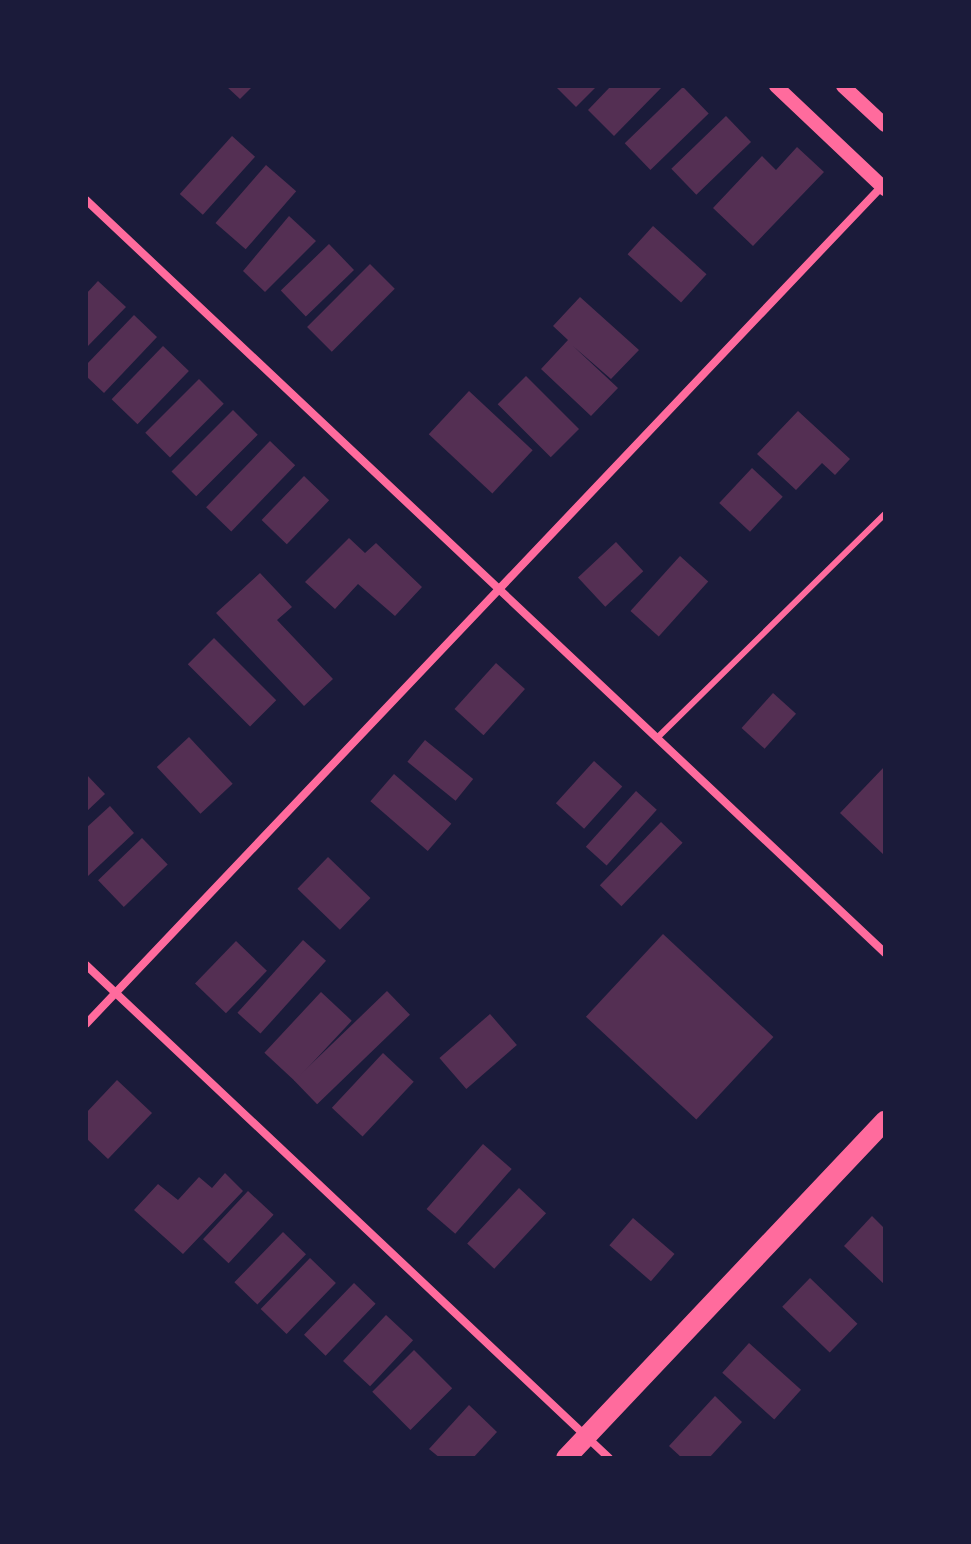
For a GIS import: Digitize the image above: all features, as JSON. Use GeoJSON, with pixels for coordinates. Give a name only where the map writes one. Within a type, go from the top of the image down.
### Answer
{"type":"FeatureCollection","features":[{"type":"Feature","properties":{"kind":"main road"},"geometry":{"type":"LineString","coordinates":[[566,1458],[885,1121]]}},
{"type":"Feature","properties":{"kind":"street"},"geometry":{"type":"LineString","coordinates":[[86,1024],[497,588],[884,185],[776,86]]}},
{"type":"Feature","properties":{"kind":"street"},"geometry":{"type":"LineString","coordinates":[[843,86],[885,125]]}},
{"type":"Feature","properties":{"kind":"street"},"geometry":{"type":"LineString","coordinates":[[86,200],[885,953]]}},
{"type":"Feature","properties":{"kind":"street"},"geometry":{"type":"LineString","coordinates":[[86,965],[609,1458]]}},
{"type":"Feature","properties":{"kind":"lane"},"geometry":{"type":"LineString","coordinates":[[657,738],[885,514]]}},
{"type":"Feature","properties":{"kind":"building"},"geometry":{"type":"Polygon","coordinates":[[[226,86],[253,86],[240,99],[226,86]]]}},
{"type":"Feature","properties":{"kind":"building"},"geometry":{"type":"Polygon","coordinates":[[[555,86],[597,86],[576,107],[555,86]]]}},
{"type":"Feature","properties":{"kind":"building"},"geometry":{"type":"Polygon","coordinates":[[[611,86],[663,86],[614,136],[588,110],[611,86]]]}},
{"type":"Feature","properties":{"kind":"building"},"geometry":{"type":"Polygon","coordinates":[[[683,87],[709,114],[650,170],[625,143],[683,87]]]}},
{"type":"Feature","properties":{"kind":"building"},"geometry":{"type":"Polygon","coordinates":[[[726,116],[751,142],[696,195],[671,169],[726,116]]]}},
{"type":"Feature","properties":{"kind":"building"},"geometry":{"type":"Polygon","coordinates":[[[232,136],[255,157],[203,215],[180,194],[232,136]]]}},
{"type":"Feature","properties":{"kind":"building"},"geometry":{"type":"Polygon","coordinates":[[[797,147],[824,172],[753,246],[713,208],[762,156],[776,170],[797,147]]]}},
{"type":"Feature","properties":{"kind":"building"},"geometry":{"type":"Polygon","coordinates":[[[266,165],[296,191],[246,249],[215,223],[266,165]]]}},
{"type":"Feature","properties":{"kind":"building"},"geometry":{"type":"Polygon","coordinates":[[[289,216],[316,241],[265,292],[243,271],[289,216]]]}},
{"type":"Feature","properties":{"kind":"building"},"geometry":{"type":"Polygon","coordinates":[[[653,226],[707,274],[681,302],[628,254],[653,226]]]}},
{"type":"Feature","properties":{"kind":"building"},"geometry":{"type":"Polygon","coordinates":[[[329,244],[354,270],[306,316],[281,291],[329,244]]]}},
{"type":"Feature","properties":{"kind":"building"},"geometry":{"type":"Polygon","coordinates":[[[370,264],[395,289],[332,352],[307,327],[370,264]]]}},
{"type":"Feature","properties":{"kind":"building"},"geometry":{"type":"Polygon","coordinates":[[[98,281],[126,307],[86,348],[86,294],[98,281]]]}},
{"type":"Feature","properties":{"kind":"building"},"geometry":{"type":"Polygon","coordinates":[[[580,297],[639,350],[611,379],[573,346],[618,388],[591,416],[541,369],[568,340],[553,326],[580,297]]]}},
{"type":"Feature","properties":{"kind":"building"},"geometry":{"type":"Polygon","coordinates":[[[134,315],[157,337],[104,393],[86,376],[86,365],[134,315]]]}},
{"type":"Feature","properties":{"kind":"building"},"geometry":{"type":"Polygon","coordinates":[[[163,346],[189,371],[137,424],[112,399],[163,346]]]}},
{"type":"Feature","properties":{"kind":"building"},"geometry":{"type":"Polygon","coordinates":[[[526,376],[579,429],[551,457],[498,404],[526,376]]]}},
{"type":"Feature","properties":{"kind":"building"},"geometry":{"type":"Polygon","coordinates":[[[199,379],[224,404],[170,457],[145,433],[199,379]]]}},
{"type":"Feature","properties":{"kind":"building"},"geometry":{"type":"Polygon","coordinates":[[[469,391],[533,450],[492,493],[429,434],[469,391]]]}},
{"type":"Feature","properties":{"kind":"building"},"geometry":{"type":"Polygon","coordinates":[[[233,410],[258,435],[196,496],[171,472],[233,410]]]}},
{"type":"Feature","properties":{"kind":"building"},"geometry":{"type":"Polygon","coordinates":[[[798,411],[850,459],[835,475],[822,463],[796,490],[757,454],[798,411]]]}},
{"type":"Feature","properties":{"kind":"building"},"geometry":{"type":"Polygon","coordinates":[[[270,441],[295,465],[231,531],[206,507],[270,441]]]}},
{"type":"Feature","properties":{"kind":"building"},"geometry":{"type":"Polygon","coordinates":[[[752,468],[783,497],[750,532],[719,503],[752,468]]]}},
{"type":"Feature","properties":{"kind":"building"},"geometry":{"type":"Polygon","coordinates":[[[304,476],[329,500],[287,544],[262,520],[304,476]]]}},
{"type":"Feature","properties":{"kind":"building"},"geometry":{"type":"Polygon","coordinates":[[[349,538],[365,553],[376,543],[422,587],[395,616],[358,584],[335,609],[305,582],[349,538]]]}},
{"type":"Feature","properties":{"kind":"building"},"geometry":{"type":"Polygon","coordinates":[[[616,542],[643,571],[605,607],[578,577],[616,542]]]}},
{"type":"Feature","properties":{"kind":"building"},"geometry":{"type":"Polygon","coordinates":[[[680,556],[708,581],[659,636],[630,611],[680,556]]]}},
{"type":"Feature","properties":{"kind":"building"},"geometry":{"type":"Polygon","coordinates":[[[260,573],[292,607],[277,620],[333,679],[304,706],[216,613],[260,573]]]}},
{"type":"Feature","properties":{"kind":"building"},"geometry":{"type":"Polygon","coordinates":[[[214,638],[276,700],[250,726],[188,664],[214,638]]]}},
{"type":"Feature","properties":{"kind":"building"},"geometry":{"type":"Polygon","coordinates":[[[496,663],[525,689],[483,735],[455,709],[496,663]]]}},
{"type":"Feature","properties":{"kind":"building"},"geometry":{"type":"Polygon","coordinates":[[[773,693],[796,714],[765,749],[742,728],[773,693]]]}},
{"type":"Feature","properties":{"kind":"building"},"geometry":{"type":"Polygon","coordinates":[[[189,737],[233,784],[200,814],[157,767],[189,737]]]}},
{"type":"Feature","properties":{"kind":"building"},"geometry":{"type":"Polygon","coordinates":[[[425,740],[473,779],[456,801],[407,762],[425,740]]]}},
{"type":"Feature","properties":{"kind":"building"},"geometry":{"type":"Polygon","coordinates":[[[594,761],[622,786],[584,829],[556,803],[594,761]]]}},
{"type":"Feature","properties":{"kind":"building"},"geometry":{"type":"Polygon","coordinates":[[[885,766],[885,856],[840,813],[885,766]]]}},
{"type":"Feature","properties":{"kind":"building"},"geometry":{"type":"Polygon","coordinates":[[[86,774],[105,794],[86,812],[86,774]]]}},
{"type":"Feature","properties":{"kind":"building"},"geometry":{"type":"Polygon","coordinates":[[[394,774],[451,824],[428,851],[370,801],[394,774]]]}},
{"type":"Feature","properties":{"kind":"building"},"geometry":{"type":"Polygon","coordinates":[[[636,791],[657,810],[607,865],[586,847],[636,791]]]}},
{"type":"Feature","properties":{"kind":"building"},"geometry":{"type":"Polygon","coordinates":[[[110,806],[134,833],[88,876],[86,828],[110,806]]]}},
{"type":"Feature","properties":{"kind":"building"},"geometry":{"type":"Polygon","coordinates":[[[661,822],[683,843],[621,906],[600,885],[661,822]]]}},
{"type":"Feature","properties":{"kind":"building"},"geometry":{"type":"Polygon","coordinates":[[[142,838],[168,865],[124,907],[98,880],[142,838]]]}},
{"type":"Feature","properties":{"kind":"building"},"geometry":{"type":"Polygon","coordinates":[[[328,857],[370,898],[340,930],[297,889],[328,857]]]}},
{"type":"Feature","properties":{"kind":"building"},"geometry":{"type":"Polygon","coordinates":[[[663,934],[773,1037],[696,1120],[586,1017],[663,934]]]}},
{"type":"Feature","properties":{"kind":"building"},"geometry":{"type":"Polygon","coordinates":[[[303,940],[326,961],[260,1034],[237,1013],[303,940]]]}},
{"type":"Feature","properties":{"kind":"building"},"geometry":{"type":"Polygon","coordinates":[[[236,941],[267,971],[226,1013],[195,983],[236,941]]]}},
{"type":"Feature","properties":{"kind":"building"},"geometry":{"type":"Polygon","coordinates":[[[387,991],[410,1015],[317,1104],[294,1081],[387,991]]]}},
{"type":"Feature","properties":{"kind":"building"},"geometry":{"type":"Polygon","coordinates":[[[321,992],[352,1021],[295,1081],[264,1053],[321,992]]]}},
{"type":"Feature","properties":{"kind":"building"},"geometry":{"type":"Polygon","coordinates":[[[490,1014],[517,1045],[466,1089],[439,1058],[490,1014]]]}},
{"type":"Feature","properties":{"kind":"building"},"geometry":{"type":"Polygon","coordinates":[[[383,1053],[414,1082],[363,1136],[332,1108],[383,1053]]]}},
{"type":"Feature","properties":{"kind":"building"},"geometry":{"type":"Polygon","coordinates":[[[117,1080],[152,1113],[108,1159],[86,1138],[86,1113],[117,1080]]]}},
{"type":"Feature","properties":{"kind":"building"},"geometry":{"type":"Polygon","coordinates":[[[483,1144],[512,1169],[455,1234],[427,1209],[483,1144]]]}},
{"type":"Feature","properties":{"kind":"building"},"geometry":{"type":"Polygon","coordinates":[[[225,1173],[243,1191],[183,1254],[134,1210],[158,1184],[178,1200],[199,1177],[212,1188],[225,1173]]]}},
{"type":"Feature","properties":{"kind":"building"},"geometry":{"type":"Polygon","coordinates":[[[519,1188],[546,1213],[494,1269],[467,1244],[519,1188]]]}},
{"type":"Feature","properties":{"kind":"building"},"geometry":{"type":"Polygon","coordinates":[[[248,1191],[274,1215],[229,1263],[203,1239],[248,1191]]]}},
{"type":"Feature","properties":{"kind":"building"},"geometry":{"type":"Polygon","coordinates":[[[872,1216],[885,1229],[885,1285],[844,1246],[872,1216]]]}},
{"type":"Feature","properties":{"kind":"building"},"geometry":{"type":"Polygon","coordinates":[[[633,1218],[675,1254],[651,1281],[609,1245],[633,1218]]]}},
{"type":"Feature","properties":{"kind":"building"},"geometry":{"type":"Polygon","coordinates":[[[283,1232],[306,1254],[257,1305],[234,1282],[283,1232]]]}},
{"type":"Feature","properties":{"kind":"building"},"geometry":{"type":"Polygon","coordinates":[[[310,1258],[336,1283],[287,1334],[261,1309],[310,1258]]]}},
{"type":"Feature","properties":{"kind":"building"},"geometry":{"type":"Polygon","coordinates":[[[810,1278],[857,1324],[830,1353],[782,1307],[810,1278]]]}},
{"type":"Feature","properties":{"kind":"building"},"geometry":{"type":"Polygon","coordinates":[[[354,1283],[376,1304],[326,1356],[304,1335],[354,1283]]]}},
{"type":"Feature","properties":{"kind":"building"},"geometry":{"type":"Polygon","coordinates":[[[386,1315],[413,1340],[370,1386],[343,1361],[386,1315]]]}},
{"type":"Feature","properties":{"kind":"building"},"geometry":{"type":"Polygon","coordinates":[[[749,1343],[801,1390],[774,1420],[722,1373],[749,1343]]]}},
{"type":"Feature","properties":{"kind":"building"},"geometry":{"type":"Polygon","coordinates":[[[414,1350],[452,1388],[410,1430],[372,1392],[414,1350]]]}},
{"type":"Feature","properties":{"kind":"building"},"geometry":{"type":"Polygon","coordinates":[[[715,1396],[742,1422],[709,1458],[682,1458],[669,1446],[715,1396]]]}},
{"type":"Feature","properties":{"kind":"building"},"geometry":{"type":"Polygon","coordinates":[[[469,1405],[497,1432],[473,1458],[440,1458],[429,1449],[469,1405]]]}}]}
